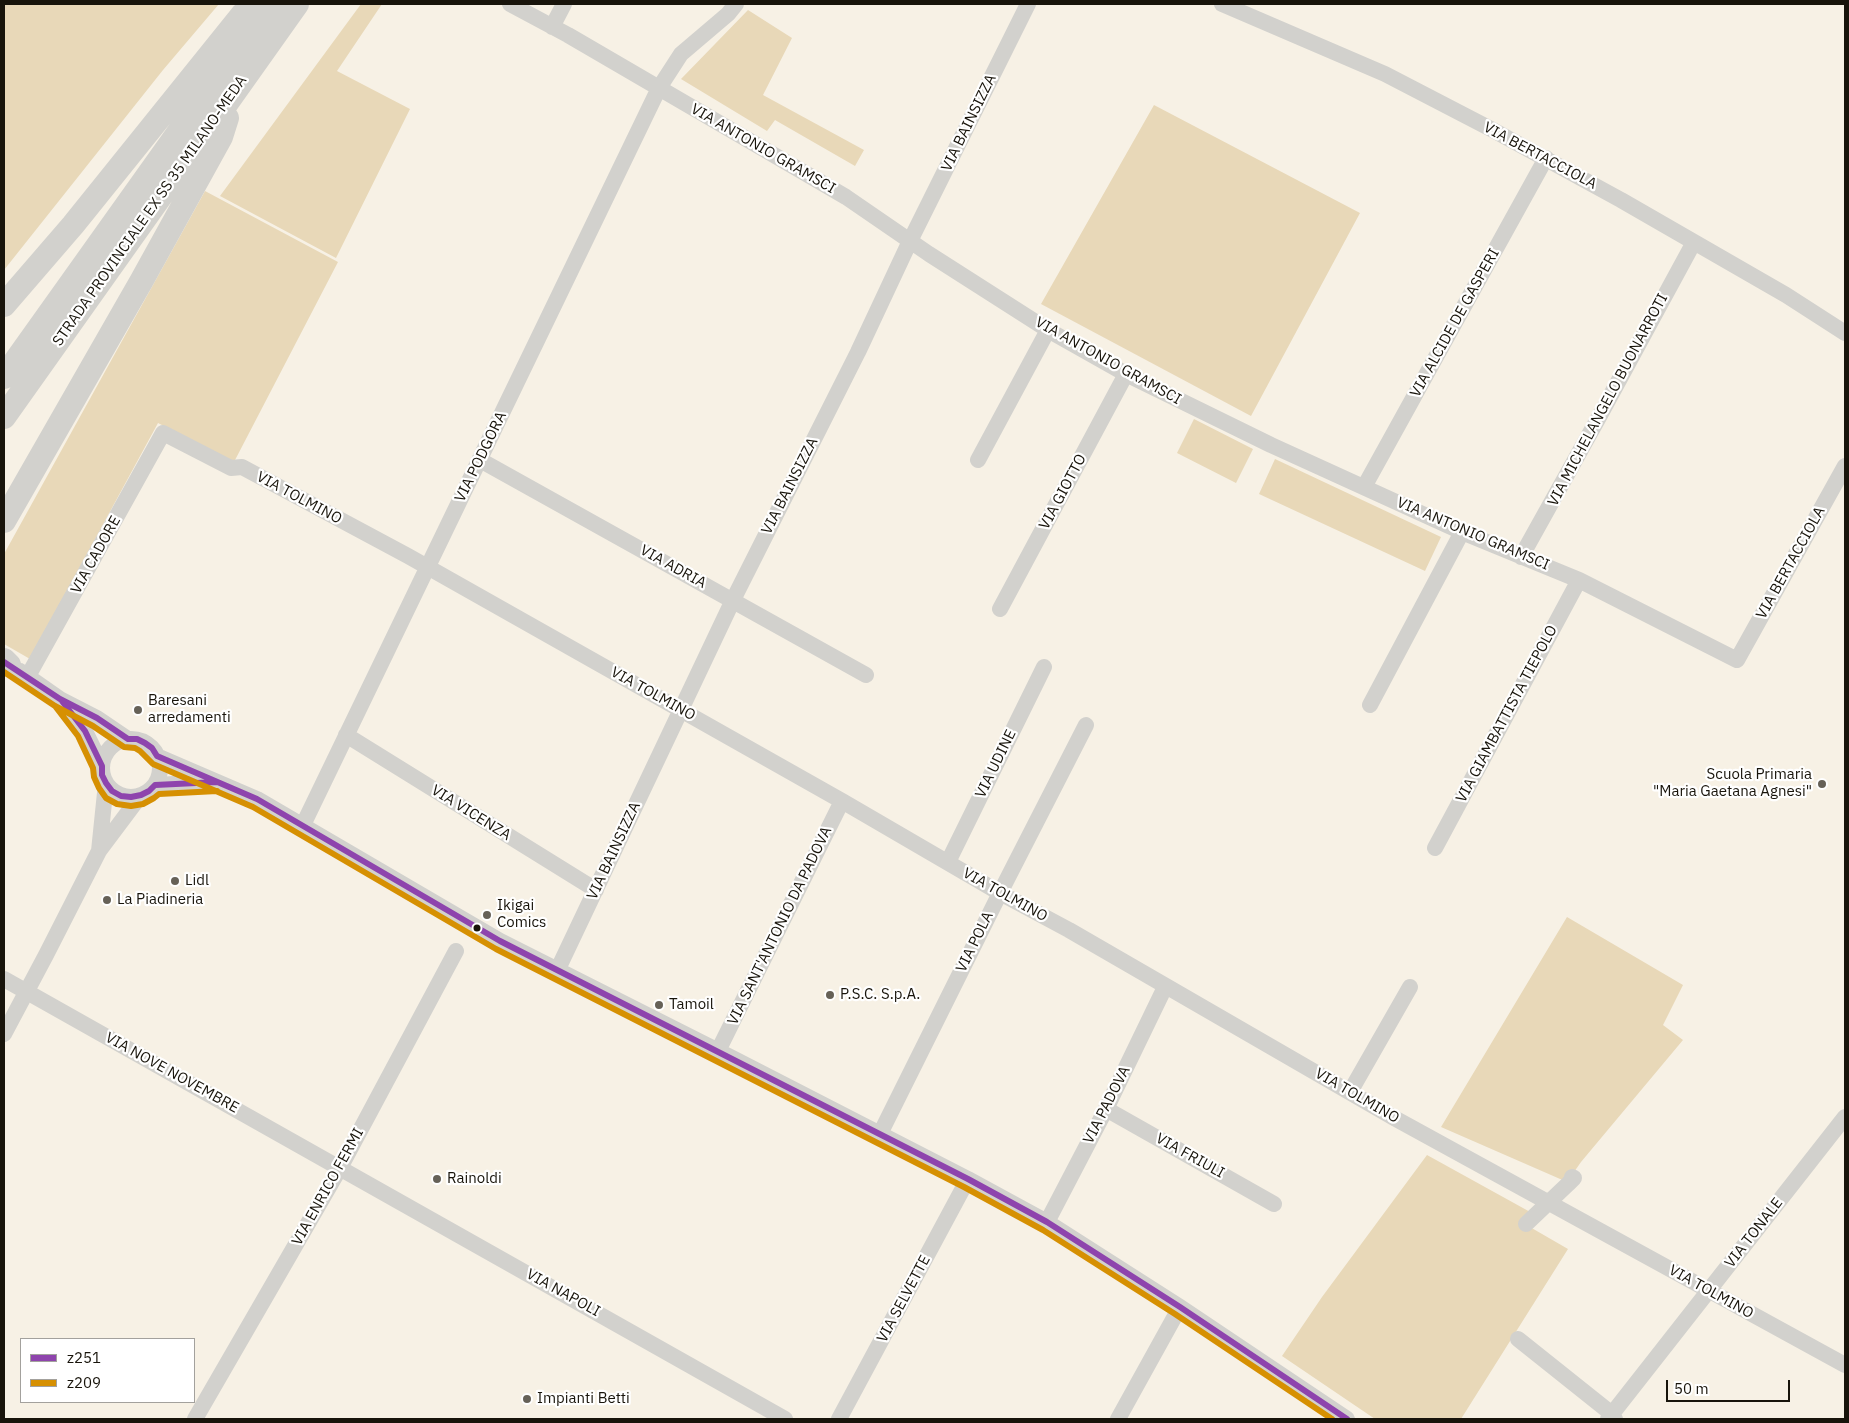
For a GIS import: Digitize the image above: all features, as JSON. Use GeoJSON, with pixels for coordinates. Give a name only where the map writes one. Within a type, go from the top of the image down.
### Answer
{"type":"FeatureCollection","features":[{"type":"Feature","properties":{"kind":"highway"},"geometry":{"type":"LineString","coordinates":[[4,305],[73,225],[242,15],[255,4]]}},
{"type":"Feature","properties":{"kind":"highway","name":"STRADA PROVINCIALE EX SS 35 MILANO-MEDA"},"geometry":{"type":"LineString","coordinates":[[4,377],[270,4]]}},
{"type":"Feature","properties":{"kind":"highway","name":"STRADA PROVINCIALE EX SS 35 MILANO-MEDA"},"geometry":{"type":"LineString","coordinates":[[4,418],[297,4]]}},
{"type":"Feature","properties":{"kind":"highway"},"geometry":{"type":"LineString","coordinates":[[4,521],[138,289],[221,137],[236,89]]}},
{"type":"Feature","properties":{"kind":"street","name":"VIA ANTONIO GRAMSCI"},"geometry":{"type":"LineString","coordinates":[[510,4],[846,196],[910,241],[1048,330],[1126,374],[1271,445],[1462,532],[1579,580],[1737,660]]}},
{"type":"Feature","properties":{"kind":"street"},"geometry":{"type":"LineString","coordinates":[[552,27],[564,4]]}},
{"type":"Feature","properties":{"kind":"street","name":"VIA PODGORA"},"geometry":{"type":"LineString","coordinates":[[303,825],[659,88],[681,54],[728,14],[736,4]]}},
{"type":"Feature","properties":{"kind":"street","name":"VIA BAINSIZZA"},"geometry":{"type":"LineString","coordinates":[[557,971],[733,600],[858,352],[910,241],[1028,4]]}},
{"type":"Feature","properties":{"kind":"street","name":"VIA BERTACCIOLA"},"geometry":{"type":"LineString","coordinates":[[1222,4],[1385,74],[1546,158],[1786,295],[1845,333]]}},
{"type":"Feature","properties":{"kind":"street","name":"VIA ALCIDE DE GASPERI"},"geometry":{"type":"LineString","coordinates":[[1364,487],[1546,158]]}},
{"type":"Feature","properties":{"kind":"street","name":"VIA MICHELANGELO BUONARROTI"},"geometry":{"type":"LineString","coordinates":[[1521,557],[1694,242]]}},
{"type":"Feature","properties":{"kind":"street"},"geometry":{"type":"LineString","coordinates":[[978,460],[1048,330]]}},
{"type":"Feature","properties":{"kind":"street","name":"VIA GIOTTO"},"geometry":{"type":"LineString","coordinates":[[1000,609],[1126,374]]}},
{"type":"Feature","properties":{"kind":"street","name":"VIA TOLMINO"},"geometry":{"type":"LineString","coordinates":[[163,433],[231,468],[242,467],[427,566],[842,801],[1000,893],[1069,930],[1350,1092],[1547,1203],[1845,1365]]}},
{"type":"Feature","properties":{"kind":"street","name":"VIA CADORE"},"geometry":{"type":"LineString","coordinates":[[9,665],[163,433]]}},
{"type":"Feature","properties":{"kind":"street","name":"VIA ADRIA"},"geometry":{"type":"LineString","coordinates":[[480,460],[866,675]]}},
{"type":"Feature","properties":{"kind":"street","name":"VIA BERTACCIOLA"},"geometry":{"type":"LineString","coordinates":[[1737,660],[1845,466]]}},
{"type":"Feature","properties":{"kind":"street"},"geometry":{"type":"LineString","coordinates":[[1370,705],[1462,532]]}},
{"type":"Feature","properties":{"kind":"street","name":"VIA GIAMBATTISTA TIEPOLO"},"geometry":{"type":"LineString","coordinates":[[1435,848],[1579,580]]}},
{"type":"Feature","properties":{"kind":"street"},"geometry":{"type":"LineString","coordinates":[[9,665],[60,699],[97,718],[128,739]]}},
{"type":"Feature","properties":{"kind":"street","name":"VIA UDINE"},"geometry":{"type":"LineString","coordinates":[[948,862],[1044,667]]}},
{"type":"Feature","properties":{"kind":"street"},"geometry":{"type":"LineString","coordinates":[[60,699],[85,731],[102,766]]}},
{"type":"Feature","properties":{"kind":"street","name":"VIA POLA"},"geometry":{"type":"LineString","coordinates":[[880,1134],[1086,725]]}},
{"type":"Feature","properties":{"kind":"street","name":"VIA VICENZA"},"geometry":{"type":"LineString","coordinates":[[346,736],[596,890]]}},
{"type":"Feature","properties":{"kind":"street"},"geometry":{"type":"LineString","coordinates":[[4,1034],[99,851],[141,796],[154,785],[159,776],[160,766],[152,748],[137,740],[128,739],[118,742],[104,756],[102,775],[112,791],[121,796],[141,796]]}},
{"type":"Feature","properties":{"kind":"street"},"geometry":{"type":"LineString","coordinates":[[157,756],[257,800],[303,825],[470,925],[557,971],[718,1050],[968,1179],[1047,1222],[1180,1307],[1346,1419]]}},
{"type":"Feature","properties":{"kind":"street"},"geometry":{"type":"LineString","coordinates":[[154,785],[218,782]]}},
{"type":"Feature","properties":{"kind":"street"},"geometry":{"type":"LineString","coordinates":[[99,851],[106,783]]}},
{"type":"Feature","properties":{"kind":"street","name":"VIA SANT'ANTONIO DA PADOVA"},"geometry":{"type":"LineString","coordinates":[[718,1050],[842,801]]}},
{"type":"Feature","properties":{"kind":"street","name":"VIA ENRICO FERMI"},"geometry":{"type":"LineString","coordinates":[[195,1419],[340,1168],[456,951]]}},
{"type":"Feature","properties":{"kind":"street","name":"VIA NOVE NOVEMBRE"},"geometry":{"type":"LineString","coordinates":[[4,979],[340,1168]]}},
{"type":"Feature","properties":{"kind":"street","name":"VIA PADOVA"},"geometry":{"type":"LineString","coordinates":[[1047,1222],[1106,1109],[1165,987]]}},
{"type":"Feature","properties":{"kind":"street"},"geometry":{"type":"LineString","coordinates":[[1350,1092],[1410,987]]}},
{"type":"Feature","properties":{"kind":"street","name":"VIA FRIULI"},"geometry":{"type":"LineString","coordinates":[[1106,1109],[1274,1204]]}},
{"type":"Feature","properties":{"kind":"street","name":"VIA TONALE"},"geometry":{"type":"LineString","coordinates":[[1612,1417],[1845,1117]]}},
{"type":"Feature","properties":{"kind":"street","name":"VIA NAPOLI"},"geometry":{"type":"LineString","coordinates":[[340,1168],[785,1419]]}},
{"type":"Feature","properties":{"kind":"street"},"geometry":{"type":"LineString","coordinates":[[1526,1224],[1574,1178],[1572,1177]]}},
{"type":"Feature","properties":{"kind":"street","name":"VIA SELVETTE"},"geometry":{"type":"LineString","coordinates":[[839,1419],[968,1179]]}},
{"type":"Feature","properties":{"kind":"street"},"geometry":{"type":"LineString","coordinates":[[1118,1419],[1180,1307]]}},
{"type":"Feature","properties":{"kind":"street"},"geometry":{"type":"LineString","coordinates":[[1518,1339],[1612,1417]]}},
{"type":"Feature","properties":{"kind":"shaded area"},"geometry":{"type":"Polygon","coordinates":[[[4,4],[219,4],[163,70],[4,270],[4,4]]]}},
{"type":"Feature","properties":{"kind":"shaded area"},"geometry":{"type":"Polygon","coordinates":[[[361,4],[382,4],[337,71],[410,109],[336,258],[220,196],[361,4]]]}},
{"type":"Feature","properties":{"kind":"shaded area"},"geometry":{"type":"Polygon","coordinates":[[[748,10],[792,38],[763,95],[864,150],[855,166],[775,120],[767,131],[681,79],[748,10]]]}},
{"type":"Feature","properties":{"kind":"shaded area"},"geometry":{"type":"Polygon","coordinates":[[[1154,105],[1360,213],[1251,416],[1041,304],[1154,105]]]}},
{"type":"Feature","properties":{"kind":"shaded area"},"geometry":{"type":"Polygon","coordinates":[[[205,191],[338,262],[234,462],[158,423],[30,659],[4,644],[4,554],[205,191]]]}},
{"type":"Feature","properties":{"kind":"shaded area"},"geometry":{"type":"Polygon","coordinates":[[[1194,419],[1253,449],[1236,483],[1177,453],[1194,419]]]}},
{"type":"Feature","properties":{"kind":"shaded area"},"geometry":{"type":"Polygon","coordinates":[[[1275,459],[1441,537],[1425,571],[1259,494],[1275,459]]]}},
{"type":"Feature","properties":{"kind":"shaded area"},"geometry":{"type":"Polygon","coordinates":[[[1567,917],[1683,985],[1663,1025],[1683,1040],[1581,1162],[1567,1182],[1441,1127],[1567,917]]]}},
{"type":"Feature","properties":{"kind":"shaded area"},"geometry":{"type":"Polygon","coordinates":[[[1427,1155],[1532,1213],[1523,1223],[1568,1249],[1461,1419],[1375,1419],[1282,1356],[1322,1297],[1427,1155]]]}},
{"type":"Feature","properties":{"kind":"transit line","name":"z251"},"geometry":{"type":"LineString","coordinates":[[4,662],[60,699],[97,718],[128,739],[137,739],[145,743],[152,748],[157,756],[257,799],[500,941],[968,1179],[1047,1222],[1180,1307],[1347,1419]]}},
{"type":"Feature","properties":{"kind":"transit line","name":"z209"},"geometry":{"type":"LineString","coordinates":[[4,672],[55,706],[93,726],[124,747],[135,748],[140,751],[153,764],[253,807],[496,949],[964,1187],[1043,1230],[1175,1314],[1332,1419]]}},
{"type":"Feature","properties":{"kind":"transit line","name":"z251"},"geometry":{"type":"LineString","coordinates":[[62,701],[85,731],[102,766],[102,775],[106,783],[112,791],[121,796],[141,795],[155,785],[217,782]]}},
{"type":"Feature","properties":{"kind":"transit line","name":"z209"},"geometry":{"type":"LineString","coordinates":[[55,706],[78,736],[93,768],[94,777],[99,788],[106,798],[117,804],[131,806],[143,804],[159,794],[217,791]]}},
{"type":"Feature","properties":{"kind":"place","name":"Baresani arredamenti"},"geometry":{"type":"Point","coordinates":[138,710]}},
{"type":"Feature","properties":{"kind":"place","name":"Scuola Primaria \"Maria Gaetana Agnesi\""},"geometry":{"type":"Point","coordinates":[1822,784]}},
{"type":"Feature","properties":{"kind":"place","name":"Lidl"},"geometry":{"type":"Point","coordinates":[175,881]}},
{"type":"Feature","properties":{"kind":"place","name":"La Piadineria"},"geometry":{"type":"Point","coordinates":[107,900]}},
{"type":"Feature","properties":{"kind":"place","name":"Ikigai Comics"},"geometry":{"type":"Point","coordinates":[487,915]}},
{"type":"Feature","properties":{"kind":"place","name":"P.S.C. S.p.A."},"geometry":{"type":"Point","coordinates":[830,995]}},
{"type":"Feature","properties":{"kind":"place","name":"Tamoil"},"geometry":{"type":"Point","coordinates":[659,1005]}},
{"type":"Feature","properties":{"kind":"place","name":"Rainoldi"},"geometry":{"type":"Point","coordinates":[437,1179]}},
{"type":"Feature","properties":{"kind":"place","name":"Impianti Betti"},"geometry":{"type":"Point","coordinates":[527,1399]}}]}
